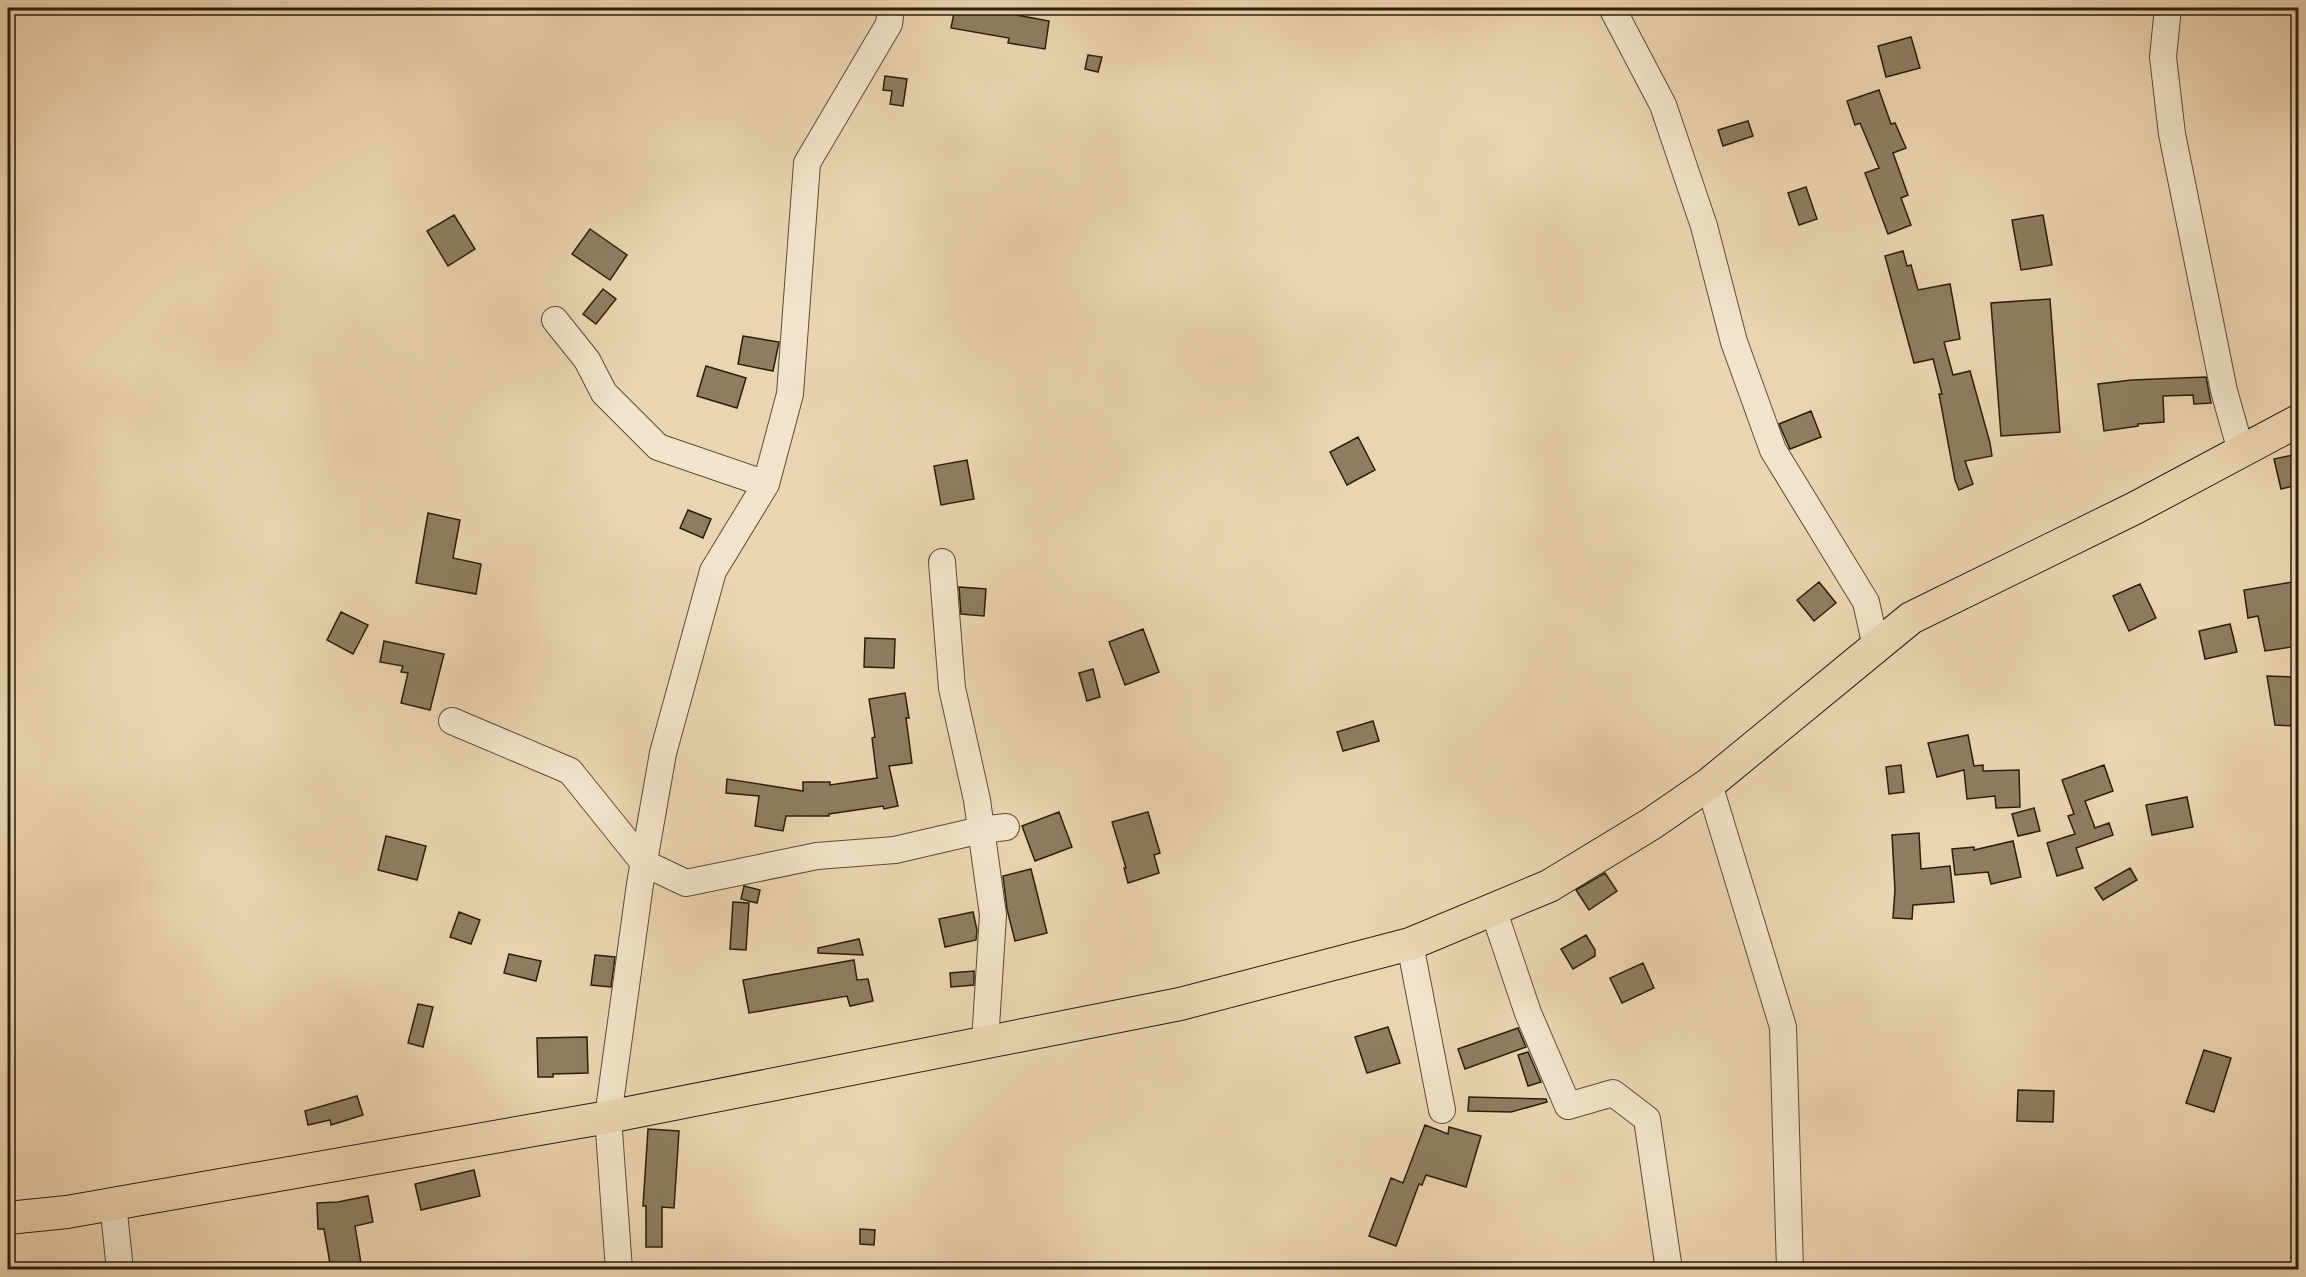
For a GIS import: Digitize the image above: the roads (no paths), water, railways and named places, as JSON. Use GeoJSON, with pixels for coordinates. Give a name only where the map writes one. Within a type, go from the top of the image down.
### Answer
{"type":"FeatureCollection","features":[{"type":"Feature","properties":{"kind":"main road"},"geometry":{"type":"LineString","coordinates":[[8,1218],[67,1212],[608,1116],[1180,1004],[1410,944],[1550,886],[1651,825],[1709,784],[1911,618],[2135,508],[2298,421]]}},
{"type":"Feature","properties":{"kind":"street"},"geometry":{"type":"LineString","coordinates":[[619,1269],[608,1116],[644,863],[663,753],[713,571],[766,484],[790,394],[807,163],[889,24],[891,8]]}},
{"type":"Feature","properties":{"kind":"street"},"geometry":{"type":"LineString","coordinates":[[1612,8],[1663,105],[1704,226],[1734,342],[1773,450],[1866,602],[1876,647]]}},
{"type":"Feature","properties":{"kind":"street"},"geometry":{"type":"LineString","coordinates":[[2168,8],[2163,57],[2172,134],[2224,391],[2241,452]]}},
{"type":"Feature","properties":{"kind":"street"},"geometry":{"type":"LineString","coordinates":[[555,320],[587,360],[604,393],[658,447],[766,484]]}},
{"type":"Feature","properties":{"kind":"street"},"geometry":{"type":"LineString","coordinates":[[942,562],[952,688],[977,800],[993,829],[993,915],[985,1042]]}},
{"type":"Feature","properties":{"kind":"street"},"geometry":{"type":"LineString","coordinates":[[452,722],[570,771],[644,863],[686,883],[817,856],[895,850],[993,829]]}},
{"type":"Feature","properties":{"kind":"street"},"geometry":{"type":"LineString","coordinates":[[1709,784],[1783,1027],[1790,1269]]}},
{"type":"Feature","properties":{"kind":"street"},"geometry":{"type":"LineString","coordinates":[[1494,909],[1528,1013],[1568,1106],[1613,1093],[1647,1119],[1669,1269]]}},
{"type":"Feature","properties":{"kind":"street"},"geometry":{"type":"LineString","coordinates":[[1410,944],[1442,1110]]}},
{"type":"Feature","properties":{"kind":"street"},"geometry":{"type":"LineString","coordinates":[[113,1203],[120,1269]]}}]}
